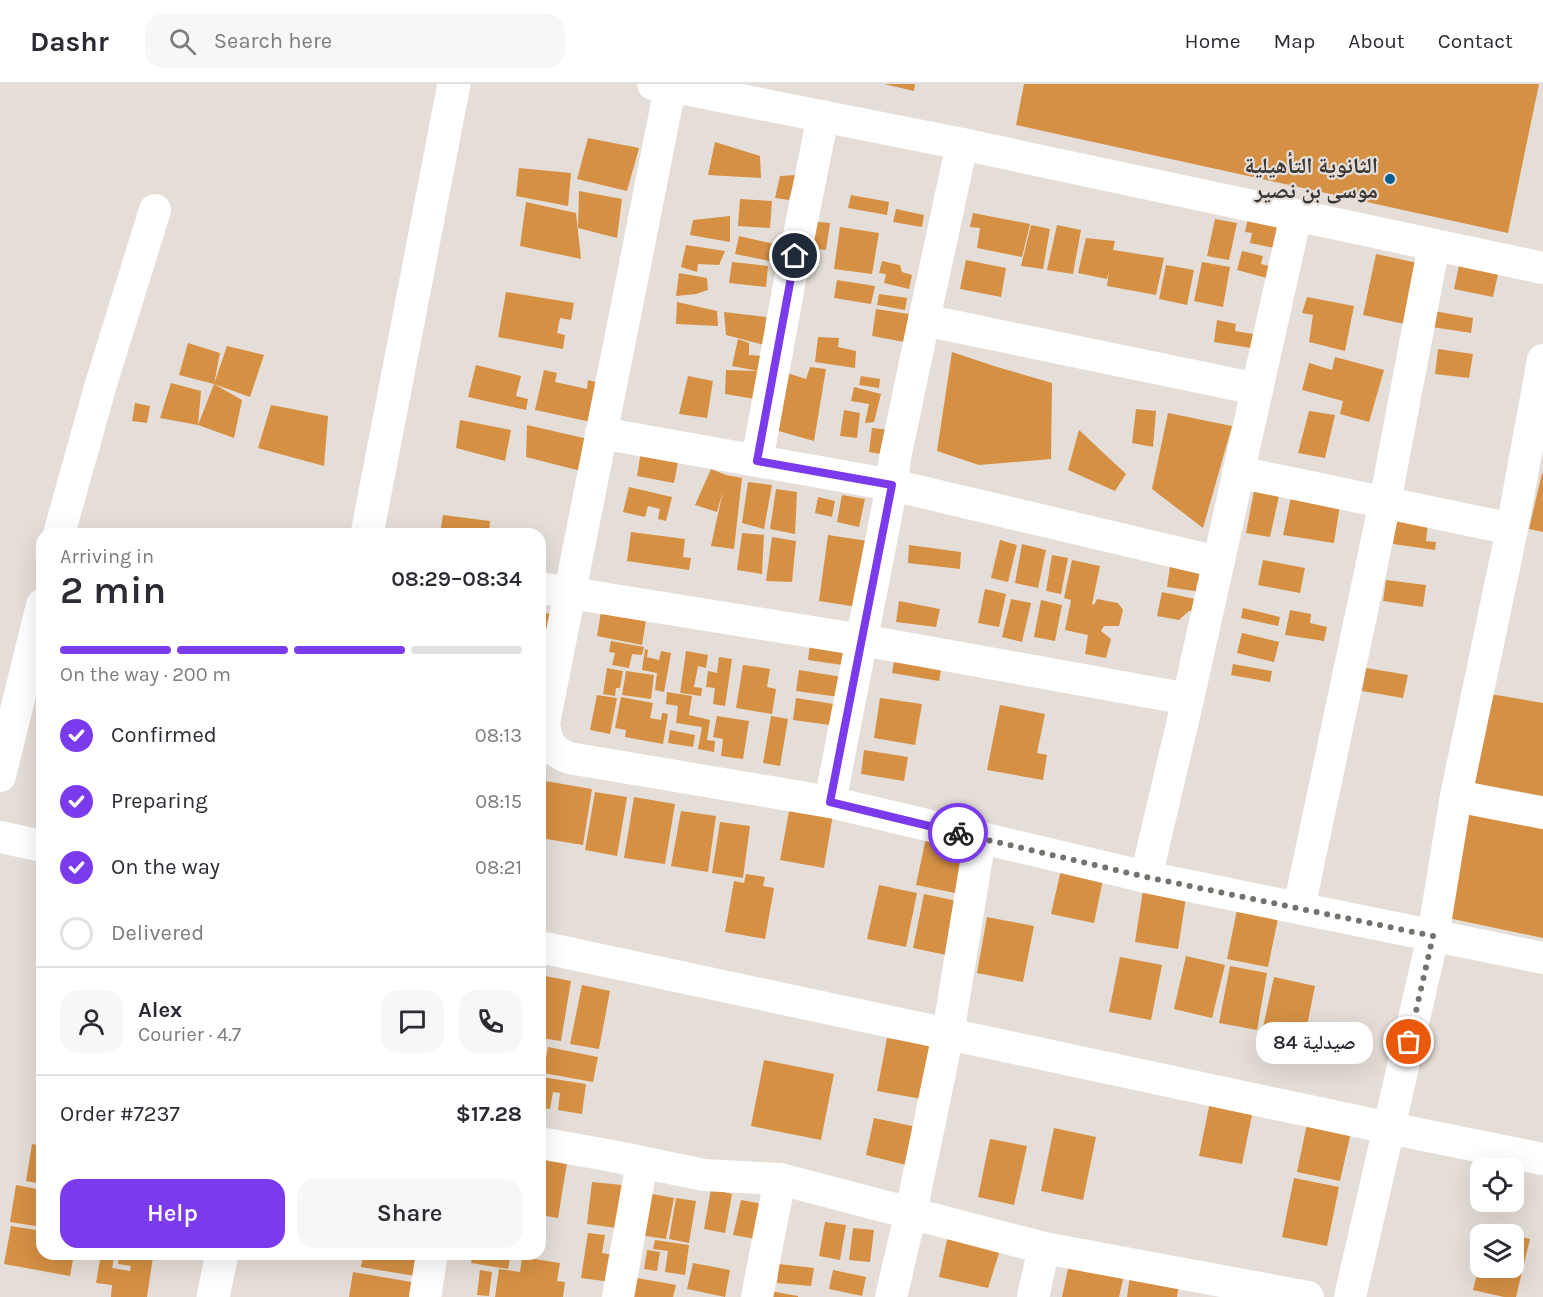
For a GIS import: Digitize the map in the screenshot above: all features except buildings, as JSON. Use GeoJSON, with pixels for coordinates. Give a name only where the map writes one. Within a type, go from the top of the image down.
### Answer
{"type":"FeatureCollection","features":[{"type":"Feature","properties":{"kind":"main road"},"geometry":{"type":"LineString","coordinates":[[368,528],[454,84]]}},
{"type":"Feature","properties":{"kind":"main road"},"geometry":{"type":"LineString","coordinates":[[213,1297],[221,1260]]}},
{"type":"Feature","properties":{"kind":"street"},"geometry":{"type":"LineString","coordinates":[[546,699],[555,590],[602,433],[671,86],[962,144],[1543,268]]}},
{"type":"Feature","properties":{"kind":"street"},"geometry":{"type":"LineString","coordinates":[[757,461],[823,116]]}},
{"type":"Feature","properties":{"kind":"street"},"geometry":{"type":"LineString","coordinates":[[830,802],[896,458],[962,144]]}},
{"type":"Feature","properties":{"kind":"street"},"geometry":{"type":"LineString","coordinates":[[61,528],[101,384],[155,210]]}},
{"type":"Feature","properties":{"kind":"street"},"geometry":{"type":"LineString","coordinates":[[1146,877],[1296,216]]}},
{"type":"Feature","properties":{"kind":"street"},"geometry":{"type":"LineString","coordinates":[[1299,908],[1384,502],[1434,245]]}},
{"type":"Feature","properties":{"kind":"street"},"geometry":{"type":"LineString","coordinates":[[924,320],[1257,388]]}},
{"type":"Feature","properties":{"kind":"street"},"geometry":{"type":"LineString","coordinates":[[1350,1297],[1433,936],[1456,796],[1538,414],[1543,360]]}},
{"type":"Feature","properties":{"kind":"street"},"geometry":{"type":"LineString","coordinates":[[602,433],[892,485],[1218,562]]}},
{"type":"Feature","properties":{"kind":"street"},"geometry":{"type":"LineString","coordinates":[[1238,472],[1512,529]]}},
{"type":"Feature","properties":{"kind":"street"},"geometry":{"type":"LineString","coordinates":[[555,590],[862,640],[1188,699]]}},
{"type":"Feature","properties":{"kind":"street"},"geometry":{"type":"LineString","coordinates":[[0,776],[36,629]]}},
{"type":"Feature","properties":{"kind":"street"},"geometry":{"type":"LineString","coordinates":[[546,740],[556,753],[569,758],[830,802],[1146,877],[1543,958]]}},
{"type":"Feature","properties":{"kind":"street"},"geometry":{"type":"LineString","coordinates":[[1456,796],[1543,813]]}},
{"type":"Feature","properties":{"kind":"street"},"geometry":{"type":"LineString","coordinates":[[0,837],[36,845]]}},
{"type":"Feature","properties":{"kind":"street"},"geometry":{"type":"LineString","coordinates":[[891,1297],[948,1034],[980,838]]}},
{"type":"Feature","properties":{"kind":"street"},"geometry":{"type":"LineString","coordinates":[[546,948],[1543,1159]]}},
{"type":"Feature","properties":{"kind":"street"},"geometry":{"type":"LineString","coordinates":[[546,1144],[704,1174],[780,1179],[1044,1248],[1308,1297]]}},
{"type":"Feature","properties":{"kind":"street"},"geometry":{"type":"LineString","coordinates":[[618,1297],[642,1162]]}},
{"type":"Feature","properties":{"kind":"street"},"geometry":{"type":"LineString","coordinates":[[757,1297],[780,1179]]}},
{"type":"Feature","properties":{"kind":"street"},"geometry":{"type":"LineString","coordinates":[[1033,1297],[1044,1248]]}},
{"type":"Feature","properties":{"kind":"street"},"geometry":{"type":"LineString","coordinates":[[425,1297],[431,1260]]}},
{"type":"Feature","properties":{"kind":"way so far"},"geometry":{"type":"LineString","coordinates":[[958,833],[1146,877],[1433,936],[1409,1042]]}},
{"type":"Feature","properties":{"kind":"place","name":"الثانوية التأهيلية موسى بن نصير"},"geometry":{"type":"Point","coordinates":[1390,179]}},
{"type":"Feature","properties":{"kind":"place","name":"84 صيدلية"},"geometry":{"type":"Point","coordinates":[1409,1042]}},
{"type":"Feature","properties":{"kind":"route"},"geometry":{"type":"LineString","coordinates":[[795,256],[757,461],[892,485],[830,802],[958,833]]}}]}
